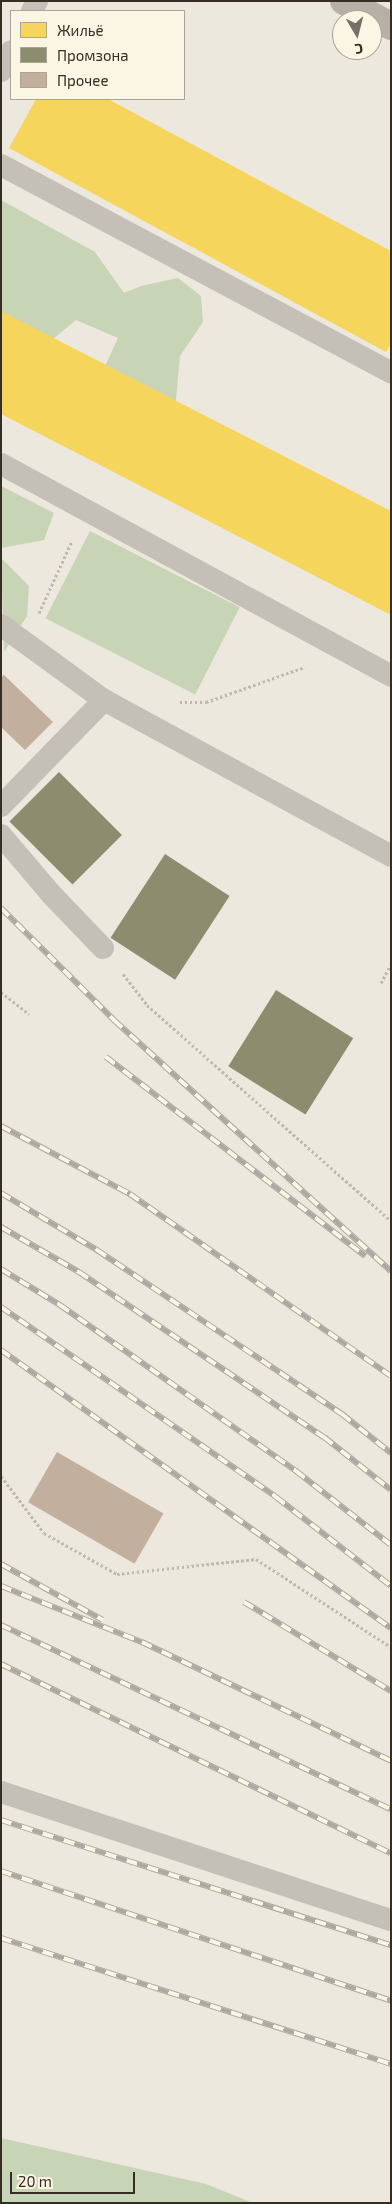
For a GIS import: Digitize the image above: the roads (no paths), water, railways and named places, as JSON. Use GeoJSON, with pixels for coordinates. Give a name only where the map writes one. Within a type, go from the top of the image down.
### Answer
{"type":"FeatureCollection","features":[{"type":"Feature","properties":{"kind":"street"},"geometry":{"type":"LineString","coordinates":[[344,1],[391,26]]}},
{"type":"Feature","properties":{"kind":"lane"},"geometry":{"type":"LineString","coordinates":[[1,70],[10,53]]}},
{"type":"Feature","properties":{"kind":"lane"},"geometry":{"type":"LineString","coordinates":[[1,165],[391,372]]}},
{"type":"Feature","properties":{"kind":"lane"},"geometry":{"type":"LineString","coordinates":[[1,464],[86,512],[391,676]]}},
{"type":"Feature","properties":{"kind":"lane"},"geometry":{"type":"LineString","coordinates":[[1,625],[24,645],[104,700],[391,856]]}},
{"type":"Feature","properties":{"kind":"lane"},"geometry":{"type":"LineString","coordinates":[[1,806],[104,700]]}},
{"type":"Feature","properties":{"kind":"lane"},"geometry":{"type":"LineString","coordinates":[[1,835],[51,894],[103,948]]}},
{"type":"Feature","properties":{"kind":"lane"},"geometry":{"type":"LineString","coordinates":[[1,1792],[391,1920]]}},
{"type":"Feature","properties":{"kind":"railway"},"geometry":{"type":"LineString","coordinates":[[1,908],[114,1020],[391,1271]]}},
{"type":"Feature","properties":{"kind":"railway"},"geometry":{"type":"LineString","coordinates":[[106,1057],[365,1256]]}},
{"type":"Feature","properties":{"kind":"railway"},"geometry":{"type":"LineString","coordinates":[[1,1126],[130,1194],[391,1376]]}},
{"type":"Feature","properties":{"kind":"railway"},"geometry":{"type":"LineString","coordinates":[[1,1193],[97,1250],[342,1414],[391,1453]]}},
{"type":"Feature","properties":{"kind":"railway"},"geometry":{"type":"LineString","coordinates":[[1,1227],[79,1272],[324,1437],[391,1490]]}},
{"type":"Feature","properties":{"kind":"railway"},"geometry":{"type":"LineString","coordinates":[[1,1269],[60,1305],[296,1471],[391,1545]]}},
{"type":"Feature","properties":{"kind":"railway"},"geometry":{"type":"LineString","coordinates":[[1,1307],[276,1497],[391,1586]]}},
{"type":"Feature","properties":{"kind":"railway"},"geometry":{"type":"LineString","coordinates":[[1,1350],[391,1628]]}},
{"type":"Feature","properties":{"kind":"railway"},"geometry":{"type":"LineString","coordinates":[[1,1564],[103,1620]]}},
{"type":"Feature","properties":{"kind":"railway"},"geometry":{"type":"LineString","coordinates":[[1,1586],[142,1642],[391,1761]]}},
{"type":"Feature","properties":{"kind":"railway"},"geometry":{"type":"LineString","coordinates":[[244,1602],[391,1691]]}},
{"type":"Feature","properties":{"kind":"railway"},"geometry":{"type":"LineString","coordinates":[[1,1625],[391,1809]]}},
{"type":"Feature","properties":{"kind":"railway"},"geometry":{"type":"LineString","coordinates":[[1,1664],[391,1853]]}},
{"type":"Feature","properties":{"kind":"railway"},"geometry":{"type":"LineString","coordinates":[[1,1820],[391,1945]]}},
{"type":"Feature","properties":{"kind":"railway"},"geometry":{"type":"LineString","coordinates":[[1,1871],[391,2001]]}},
{"type":"Feature","properties":{"kind":"railway"},"geometry":{"type":"LineString","coordinates":[[1,1938],[391,2064]]}}]}
